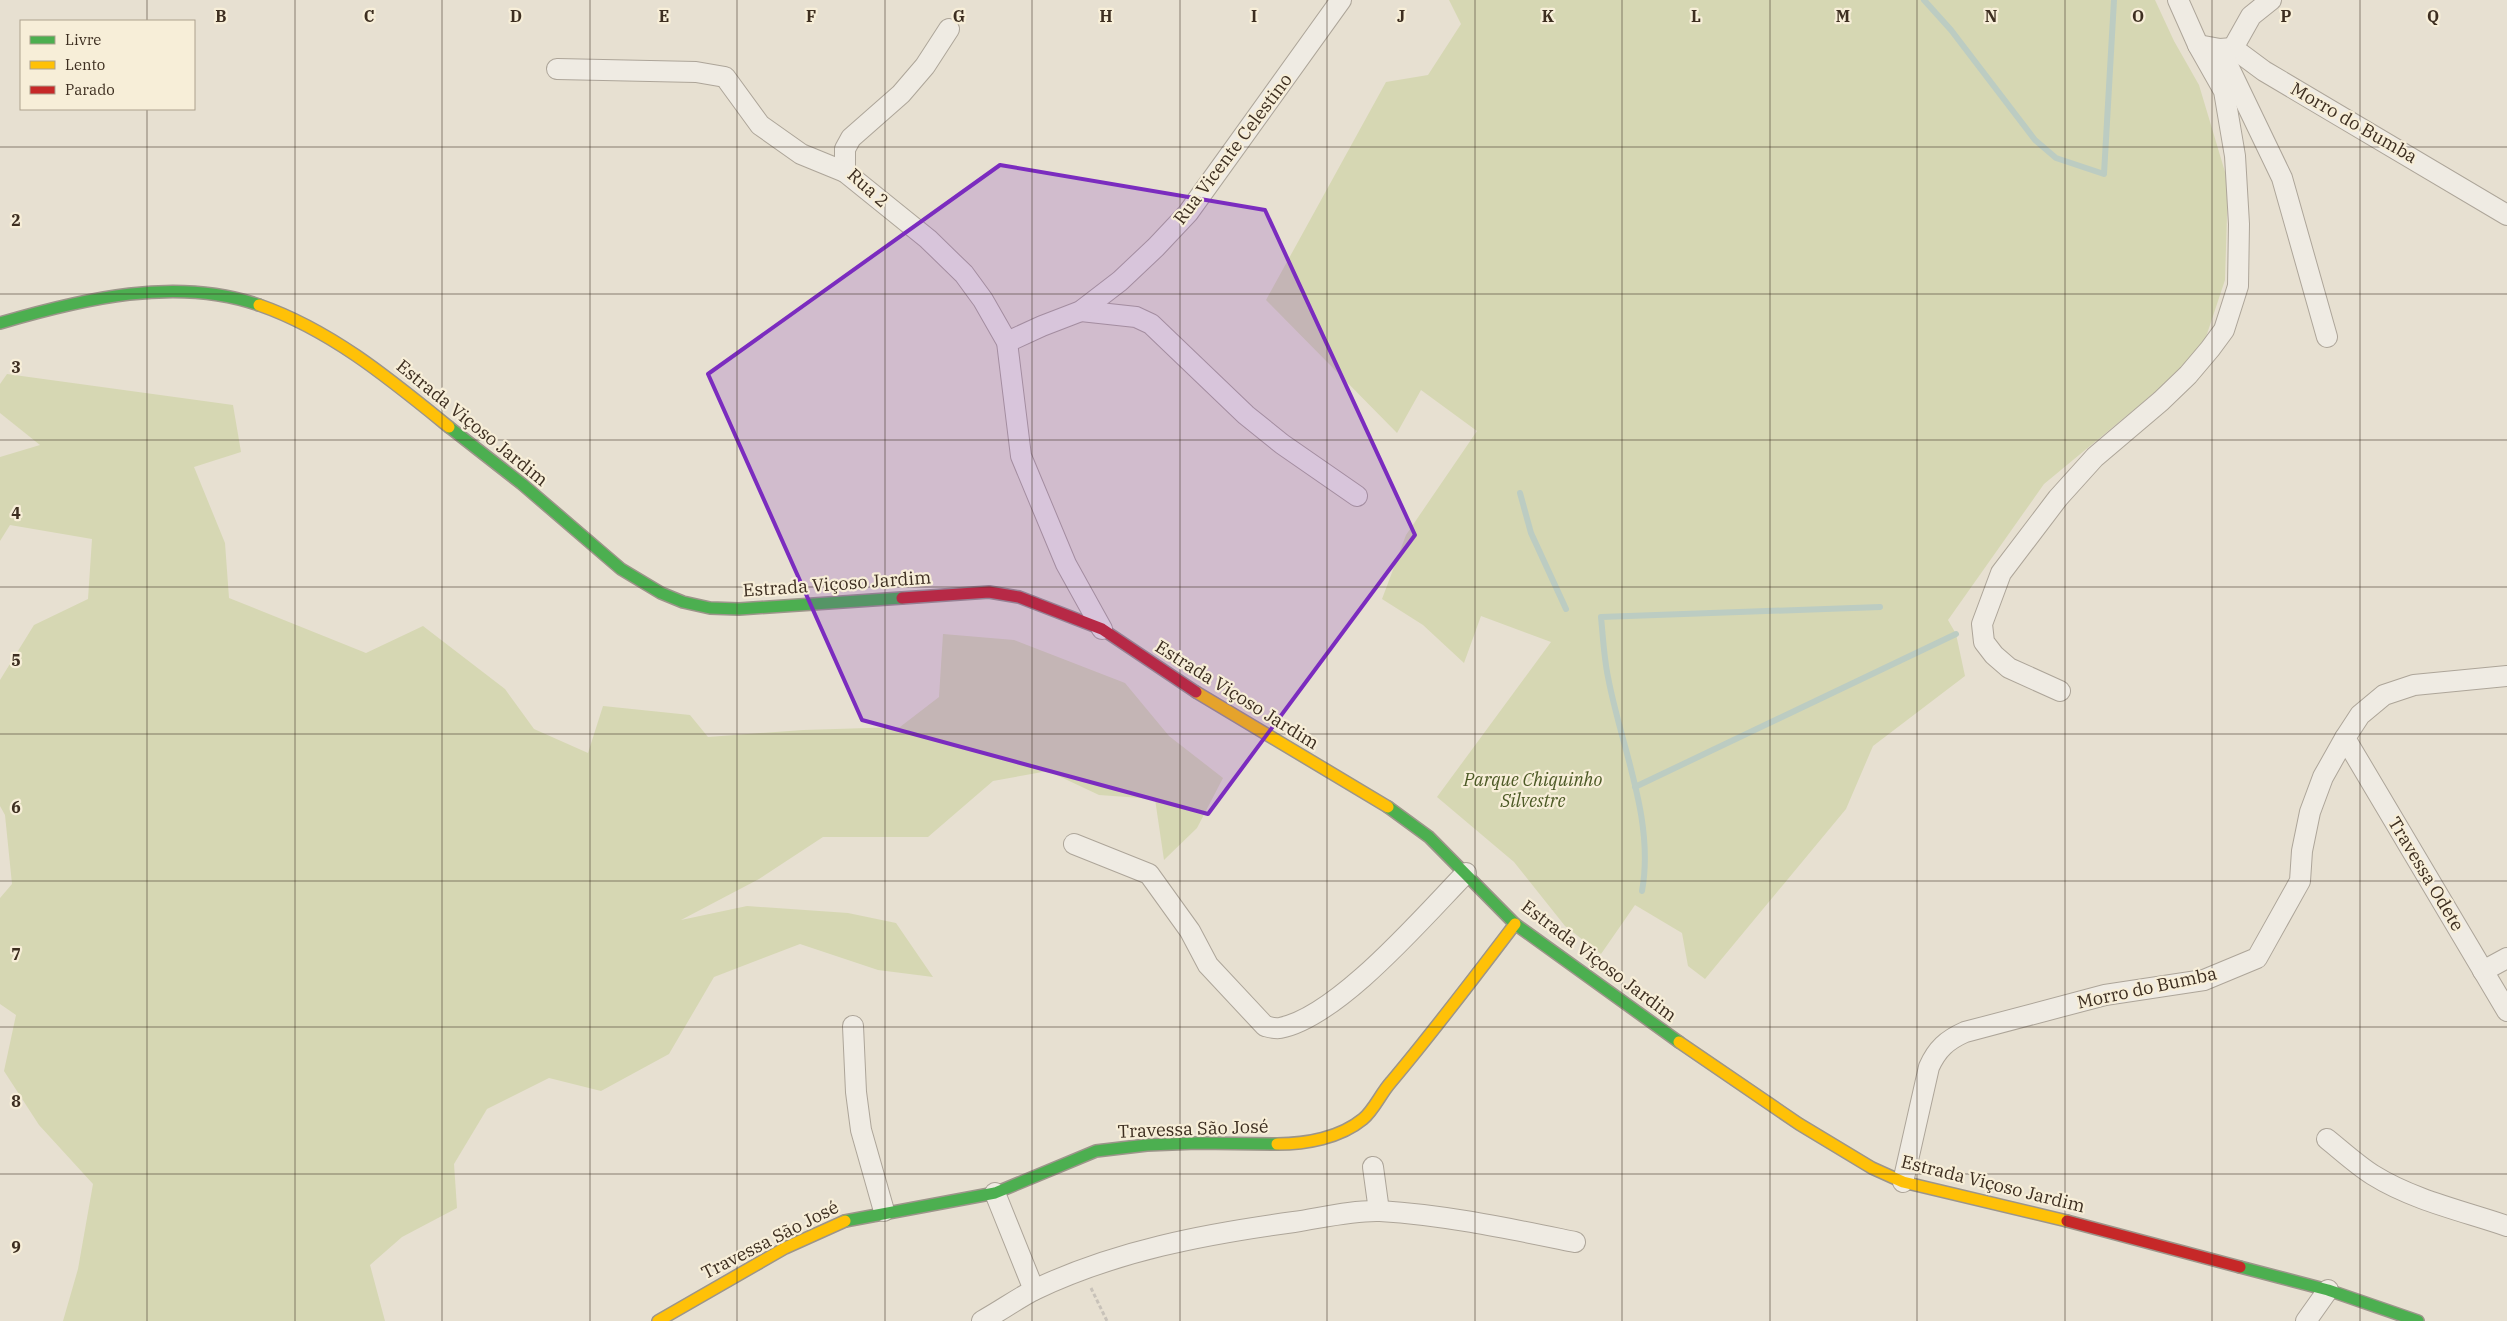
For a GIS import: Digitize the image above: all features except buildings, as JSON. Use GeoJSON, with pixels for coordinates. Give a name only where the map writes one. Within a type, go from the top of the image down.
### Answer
{"type":"FeatureCollection","features":[{"type":"Feature","properties":{"kind":"main road","name":"Estrada Viçoso Jardim"},"geometry":{"type":"LineString","coordinates":[[0,323],[80,301],[123,295],[205,293],[247,301],[287,316],[336,341],[387,376],[533,493],[614,566],[638,582],[683,602],[714,608],[766,608],[989,592],[1019,597],[1102,629],[1201,695],[1398,813],[1429,837],[1515,924],[1655,1026],[1846,1154],[1903,1182],[2052,1217],[2328,1290],[2418,1321]]}},
{"type":"Feature","properties":{"kind":"main road","name":"Travessa São José"},"geometry":{"type":"LineString","coordinates":[[658,1321],[785,1248],[852,1218],[995,1193],[1096,1151],[1147,1145],[1197,1143],[1293,1144],[1321,1139],[1344,1130],[1364,1118],[1379,1096],[1427,1040],[1515,924]]}},
{"type":"Feature","properties":{"kind":"street","name":"Rua Vicente Celestino"},"geometry":{"type":"LineString","coordinates":[[1007,342],[1082,311],[1120,281],[1188,213],[1341,0]]}},
{"type":"Feature","properties":{"kind":"street"},"geometry":{"type":"LineString","coordinates":[[2060,691],[2009,668],[1994,655],[1984,642],[1982,624],[2001,573],[2058,498],[2095,457],[2188,375],[2224,330],[2238,286],[2239,224],[2236,156],[2224,91],[2198,45],[2178,0]]}},
{"type":"Feature","properties":{"kind":"street"},"geometry":{"type":"LineString","coordinates":[[2271,0],[2251,16],[2227,49],[2282,178],[2328,338]]}},
{"type":"Feature","properties":{"kind":"street","name":"Rua 2"},"geometry":{"type":"LineString","coordinates":[[949,29],[925,66],[902,94],[851,138],[845,149],[845,172],[928,239],[964,274],[983,300],[1007,342]]}},
{"type":"Feature","properties":{"kind":"street","name":"Morro do Bumba"},"geometry":{"type":"LineString","coordinates":[[2198,45],[2227,49],[2507,215]]}},
{"type":"Feature","properties":{"kind":"street"},"geometry":{"type":"LineString","coordinates":[[557,69],[696,72],[725,77],[760,126],[801,154],[845,172]]}},
{"type":"Feature","properties":{"kind":"street"},"geometry":{"type":"LineString","coordinates":[[1082,311],[1136,317],[1151,324],[1246,415],[1282,444],[1357,496]]}},
{"type":"Feature","properties":{"kind":"street"},"geometry":{"type":"LineString","coordinates":[[1007,342],[1021,456],[1066,564],[1102,629]]}},
{"type":"Feature","properties":{"kind":"street","name":"Morro do Bumba"},"geometry":{"type":"LineString","coordinates":[[1903,1182],[1929,1067],[1934,1054],[1947,1040],[1965,1032],[2105,995],[2204,980],[2257,958],[2300,881],[2302,851],[2310,812],[2323,777],[2360,716],[2384,696],[2414,685],[2507,676]]}},
{"type":"Feature","properties":{"kind":"street","name":"Travessa Odete"},"geometry":{"type":"LineString","coordinates":[[2345,738],[2507,1011]]}},
{"type":"Feature","properties":{"kind":"street"},"geometry":{"type":"LineString","coordinates":[[1074,844],[1150,874],[1190,931],[1208,965],[1265,1026],[1278,1028],[1312,1015],[1344,992],[1385,956],[1466,873]]}},
{"type":"Feature","properties":{"kind":"street"},"geometry":{"type":"LineString","coordinates":[[2483,971],[2507,958]]}},
{"type":"Feature","properties":{"kind":"street"},"geometry":{"type":"LineString","coordinates":[[853,1026],[856,1092],[861,1130],[884,1211]]}},
{"type":"Feature","properties":{"kind":"street"},"geometry":{"type":"LineString","coordinates":[[2327,1139],[2373,1175],[2420,1197],[2507,1226]]}},
{"type":"Feature","properties":{"kind":"street"},"geometry":{"type":"LineString","coordinates":[[1373,1167],[1379,1211]]}},
{"type":"Feature","properties":{"kind":"street"},"geometry":{"type":"LineString","coordinates":[[995,1193],[1034,1290]]}},
{"type":"Feature","properties":{"kind":"street"},"geometry":{"type":"LineString","coordinates":[[982,1321],[1034,1290],[1082,1270],[1176,1242],[1262,1226],[1379,1211],[1481,1223],[1575,1242]]}},
{"type":"Feature","properties":{"kind":"street"},"geometry":{"type":"LineString","coordinates":[[2306,1321],[2328,1290]]}},
{"type":"Feature","properties":{"kind":"path"},"geometry":{"type":"LineString","coordinates":[[1082,1270],[1107,1321]]}},
{"type":"Feature","properties":{"kind":"highlighted area"},"geometry":{"type":"Polygon","coordinates":[[[1000,165],[1265,210],[1415,535],[1208,814],[862,720],[708,374],[1000,165]]]}},
{"type":"Feature","properties":{"kind":"green space","name":"Parque Chiquinho Silvestre"},"geometry":{"type":"Polygon","coordinates":[[[1449,0],[2155,0],[2174,41],[2199,85],[2228,182],[2225,280],[2200,355],[2044,484],[1948,620],[1956,634],[1965,676],[1873,746],[1846,809],[1705,979],[1688,966],[1682,933],[1635,905],[1601,954],[1565,926],[1514,862],[1437,797],[1551,642],[1481,616],[1464,663],[1423,625],[1382,599],[1406,535],[1477,431],[1421,390],[1397,433],[1266,300],[1386,82],[1428,75],[1461,24],[1449,0]]]}},
{"type":"Feature","properties":{"kind":"green space"},"geometry":{"type":"Polygon","coordinates":[[[7,374],[233,405],[241,452],[194,467],[225,543],[229,598],[366,653],[423,626],[505,689],[534,729],[588,753],[603,706],[690,715],[708,737],[803,730],[900,727],[939,697],[943,634],[1014,640],[1125,683],[1169,736],[1223,778],[1197,828],[1164,860],[1155,799],[1099,795],[1048,771],[993,781],[928,837],[823,837],[759,879],[681,920],[747,906],[848,913],[896,923],[933,977],[878,970],[800,944],[714,977],[669,1054],[601,1091],[549,1078],[487,1109],[454,1164],[457,1208],[402,1237],[370,1265],[385,1321],[63,1321],[78,1269],[93,1184],[39,1125],[4,1071],[16,1015],[0,1004],[0,898],[12,884],[5,815],[0,806],[0,680],[34,625],[88,599],[92,539],[10,525],[0,541],[0,457],[40,445],[0,413],[0,384],[7,374]]]}},
{"type":"Feature","properties":{"kind":"waterway"},"geometry":{"type":"LineString","coordinates":[[1924,0],[1951,30],[2035,140],[2056,158],[2104,174],[2114,0]]}},
{"type":"Feature","properties":{"kind":"waterway"},"geometry":{"type":"LineString","coordinates":[[1520,493],[1531,533],[1566,609]]}},
{"type":"Feature","properties":{"kind":"waterway"},"geometry":{"type":"LineString","coordinates":[[1642,891],[1645,864],[1644,837],[1635,784],[1608,677],[1601,617],[1880,607]]}},
{"type":"Feature","properties":{"kind":"waterway"},"geometry":{"type":"LineString","coordinates":[[1635,787],[1956,634]]}},
{"type":"Feature","properties":{"kind":"traffic: fast"},"geometry":{"type":"LineString","coordinates":[[0,323],[63,306],[129,294],[195,292],[227,296],[259,305]]}},
{"type":"Feature","properties":{"kind":"traffic: fast"},"geometry":{"type":"LineString","coordinates":[[449,427],[522,484],[621,569],[661,593],[683,602],[710,608],[739,609],[902,598]]}},
{"type":"Feature","properties":{"kind":"traffic: fast"},"geometry":{"type":"LineString","coordinates":[[1388,807],[1429,837],[1515,924],[1679,1042]]}},
{"type":"Feature","properties":{"kind":"traffic: fast"},"geometry":{"type":"LineString","coordinates":[[845,1221],[995,1193],[1096,1151],[1147,1145],[1197,1143],[1277,1144]]}},
{"type":"Feature","properties":{"kind":"traffic: fast"},"geometry":{"type":"LineString","coordinates":[[2240,1267],[2328,1290],[2418,1321]]}},
{"type":"Feature","properties":{"kind":"traffic: slow"},"geometry":{"type":"LineString","coordinates":[[259,305],[311,328],[359,357],[449,427]]}},
{"type":"Feature","properties":{"kind":"traffic: slow"},"geometry":{"type":"LineString","coordinates":[[1196,692],[1388,807]]}},
{"type":"Feature","properties":{"kind":"traffic: slow"},"geometry":{"type":"LineString","coordinates":[[1277,1144],[1322,1139],[1344,1131],[1363,1119],[1515,924]]}},
{"type":"Feature","properties":{"kind":"traffic: slow"},"geometry":{"type":"LineString","coordinates":[[1679,1042],[1799,1124],[1872,1168],[1903,1182],[2067,1221]]}},
{"type":"Feature","properties":{"kind":"traffic: slow"},"geometry":{"type":"LineString","coordinates":[[658,1321],[785,1248],[845,1221]]}},
{"type":"Feature","properties":{"kind":"traffic: jam"},"geometry":{"type":"LineString","coordinates":[[902,598],[989,592],[1019,597],[1102,629],[1196,692]]}},
{"type":"Feature","properties":{"kind":"traffic: jam"},"geometry":{"type":"LineString","coordinates":[[2067,1221],[2240,1267]]}}]}
